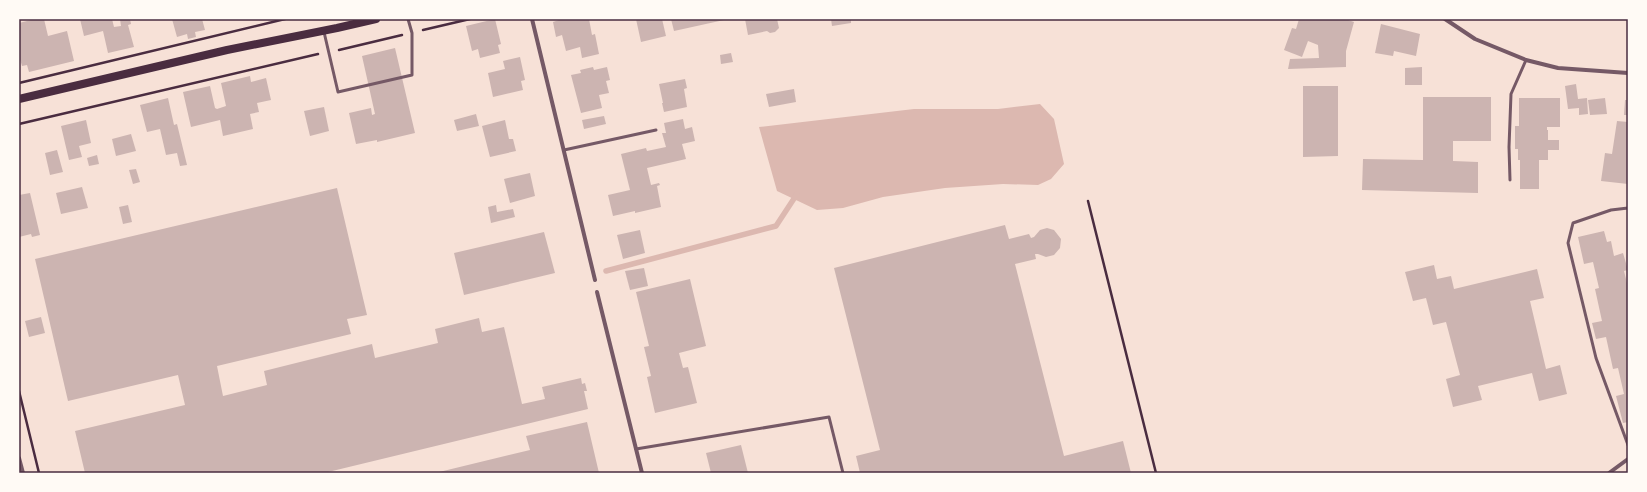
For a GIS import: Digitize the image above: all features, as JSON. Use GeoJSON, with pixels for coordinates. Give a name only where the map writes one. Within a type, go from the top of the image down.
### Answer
{"type":"FeatureCollection","features":[{"type":"Feature","properties":{"kind":"main road"},"geometry":{"type":"LineString","coordinates":[[19,99],[226,50],[324,31],[376,19]]}},
{"type":"Feature","properties":{"kind":"street"},"geometry":{"type":"LineString","coordinates":[[532,19],[595,280]]}},
{"type":"Feature","properties":{"kind":"street"},"geometry":{"type":"LineString","coordinates":[[1445,19],[1475,39],[1526,60],[1558,68],[1628,73]]}},
{"type":"Feature","properties":{"kind":"street"},"geometry":{"type":"LineString","coordinates":[[597,292],[642,473]]}},
{"type":"Feature","properties":{"kind":"street"},"geometry":{"type":"LineString","coordinates":[[19,458],[23,473]]}},
{"type":"Feature","properties":{"kind":"street"},"geometry":{"type":"LineString","coordinates":[[1609,473],[1628,459]]}},
{"type":"Feature","properties":{"kind":"lane"},"geometry":{"type":"LineString","coordinates":[[324,31],[338,92],[412,75],[412,33],[408,19]]}},
{"type":"Feature","properties":{"kind":"lane"},"geometry":{"type":"LineString","coordinates":[[1510,180],[1509,147],[1511,94],[1526,60]]}},
{"type":"Feature","properties":{"kind":"lane"},"geometry":{"type":"LineString","coordinates":[[564,150],[656,130]]}},
{"type":"Feature","properties":{"kind":"lane"},"geometry":{"type":"LineString","coordinates":[[1628,208],[1611,210],[1573,223],[1568,243],[1596,358],[1628,444]]}},
{"type":"Feature","properties":{"kind":"lane"},"geometry":{"type":"LineString","coordinates":[[636,449],[828,417],[843,473]]}},
{"type":"Feature","properties":{"kind":"path"},"geometry":{"type":"LineString","coordinates":[[19,83],[284,19]]}},
{"type":"Feature","properties":{"kind":"path"},"geometry":{"type":"LineString","coordinates":[[19,124],[470,19]]}},
{"type":"Feature","properties":{"kind":"path"},"geometry":{"type":"LineString","coordinates":[[1088,201],[1156,473]]}},
{"type":"Feature","properties":{"kind":"path"},"geometry":{"type":"LineString","coordinates":[[19,391],[39,473]]}},
{"type":"Feature","properties":{"kind":"shaded area"},"geometry":{"type":"Polygon","coordinates":[[[1040,104],[1054,119],[1064,164],[1051,179],[1038,185],[1003,184],[945,188],[883,197],[843,208],[817,210],[777,191],[759,127],[914,109],[998,109],[1040,104]]]}},
{"type":"Feature","properties":{"kind":"building"},"geometry":{"type":"Polygon","coordinates":[[[35,19],[44,19],[48,36],[67,31],[74,61],[29,72],[27,65],[22,66],[19,56],[19,23],[35,19]]]}},
{"type":"Feature","properties":{"kind":"building"},"geometry":{"type":"Polygon","coordinates":[[[80,19],[112,19],[114,27],[121,26],[120,19],[130,19],[131,24],[128,25],[134,47],[108,53],[103,31],[84,36],[80,19]]]}},
{"type":"Feature","properties":{"kind":"building"},"geometry":{"type":"Polygon","coordinates":[[[172,19],[202,19],[205,30],[195,32],[196,37],[188,39],[187,34],[177,37],[172,19]]]}},
{"type":"Feature","properties":{"kind":"building"},"geometry":{"type":"Polygon","coordinates":[[[495,19],[501,44],[498,45],[500,53],[480,58],[478,49],[472,51],[466,26],[495,19]]]}},
{"type":"Feature","properties":{"kind":"building"},"geometry":{"type":"Polygon","coordinates":[[[559,19],[589,19],[592,35],[595,34],[599,54],[582,58],[580,47],[566,51],[562,35],[556,37],[553,22],[559,19]]]}},
{"type":"Feature","properties":{"kind":"building"},"geometry":{"type":"Polygon","coordinates":[[[636,19],[662,19],[666,36],[641,42],[636,19]]]}},
{"type":"Feature","properties":{"kind":"building"},"geometry":{"type":"Polygon","coordinates":[[[671,19],[724,19],[724,20],[674,31],[671,19]]]}},
{"type":"Feature","properties":{"kind":"building"},"geometry":{"type":"Polygon","coordinates":[[[745,19],[777,19],[779,28],[775,32],[770,33],[767,31],[748,35],[745,19]]]}},
{"type":"Feature","properties":{"kind":"building"},"geometry":{"type":"Polygon","coordinates":[[[831,19],[851,19],[851,23],[832,26],[831,19]]]}},
{"type":"Feature","properties":{"kind":"building"},"geometry":{"type":"Polygon","coordinates":[[[1299,19],[1345,19],[1354,22],[1346,51],[1346,67],[1288,69],[1290,59],[1319,58],[1318,45],[1308,41],[1302,57],[1284,50],[1292,28],[1296,29],[1299,19]]]}},
{"type":"Feature","properties":{"kind":"building"},"geometry":{"type":"Polygon","coordinates":[[[1381,24],[1420,34],[1416,56],[1394,51],[1393,56],[1375,53],[1381,24]]]}},
{"type":"Feature","properties":{"kind":"building"},"geometry":{"type":"Polygon","coordinates":[[[395,48],[415,133],[377,142],[377,140],[356,144],[349,113],[371,108],[372,115],[375,114],[362,56],[395,48]]]}},
{"type":"Feature","properties":{"kind":"building"},"geometry":{"type":"Polygon","coordinates":[[[731,53],[733,62],[721,64],[720,55],[731,53]]]}},
{"type":"Feature","properties":{"kind":"building"},"geometry":{"type":"Polygon","coordinates":[[[520,57],[525,80],[521,81],[523,90],[493,97],[488,73],[505,69],[503,61],[520,57]]]}},
{"type":"Feature","properties":{"kind":"building"},"geometry":{"type":"Polygon","coordinates":[[[593,67],[594,70],[607,67],[610,80],[606,81],[609,93],[599,95],[602,108],[581,113],[571,75],[581,73],[580,70],[593,67]]]}},
{"type":"Feature","properties":{"kind":"building"},"geometry":{"type":"Polygon","coordinates":[[[1422,67],[1422,85],[1405,85],[1405,68],[1422,67]]]}},
{"type":"Feature","properties":{"kind":"building"},"geometry":{"type":"Polygon","coordinates":[[[250,76],[251,82],[266,78],[271,100],[257,103],[259,112],[250,114],[253,129],[223,136],[220,120],[191,127],[183,92],[210,86],[215,108],[217,109],[226,106],[221,83],[250,76]]]}},
{"type":"Feature","properties":{"kind":"building"},"geometry":{"type":"Polygon","coordinates":[[[685,79],[687,88],[684,89],[687,107],[664,112],[659,84],[685,79]]]}},
{"type":"Feature","properties":{"kind":"building"},"geometry":{"type":"Polygon","coordinates":[[[1576,84],[1578,99],[1587,98],[1588,114],[1579,115],[1579,108],[1568,109],[1565,86],[1576,84]]]}},
{"type":"Feature","properties":{"kind":"building"},"geometry":{"type":"Polygon","coordinates":[[[1303,86],[1338,86],[1338,156],[1303,157],[1303,86]]]}},
{"type":"Feature","properties":{"kind":"building"},"geometry":{"type":"Polygon","coordinates":[[[794,89],[796,102],[769,107],[766,94],[794,89]]]}},
{"type":"Feature","properties":{"kind":"building"},"geometry":{"type":"Polygon","coordinates":[[[1423,97],[1491,97],[1491,141],[1453,141],[1453,161],[1478,162],[1478,193],[1362,190],[1363,159],[1423,160],[1423,97]]]}},
{"type":"Feature","properties":{"kind":"building"},"geometry":{"type":"Polygon","coordinates":[[[168,98],[174,125],[177,124],[187,165],[180,166],[177,153],[166,155],[160,129],[147,132],[140,105],[168,98]]]}},
{"type":"Feature","properties":{"kind":"building"},"geometry":{"type":"Polygon","coordinates":[[[1519,98],[1560,98],[1560,127],[1547,127],[1548,140],[1559,140],[1559,150],[1548,150],[1548,160],[1539,160],[1539,189],[1520,189],[1520,160],[1518,160],[1518,149],[1515,149],[1515,126],[1519,126],[1519,98]]]}},
{"type":"Feature","properties":{"kind":"building"},"geometry":{"type":"Polygon","coordinates":[[[1605,98],[1607,114],[1590,115],[1588,100],[1605,98]]]}},
{"type":"Feature","properties":{"kind":"building"},"geometry":{"type":"Polygon","coordinates":[[[1625,100],[1628,100],[1628,115],[1624,115],[1625,100]]]}},
{"type":"Feature","properties":{"kind":"building"},"geometry":{"type":"Polygon","coordinates":[[[324,107],[329,131],[310,136],[304,111],[324,107]]]}},
{"type":"Feature","properties":{"kind":"building"},"geometry":{"type":"Polygon","coordinates":[[[476,114],[479,126],[457,131],[454,120],[476,114]]]}},
{"type":"Feature","properties":{"kind":"building"},"geometry":{"type":"Polygon","coordinates":[[[604,116],[606,124],[584,129],[582,120],[604,116]]]}},
{"type":"Feature","properties":{"kind":"building"},"geometry":{"type":"Polygon","coordinates":[[[683,119],[685,129],[692,127],[695,141],[682,144],[686,159],[647,168],[651,185],[659,183],[660,185],[657,186],[661,207],[613,216],[608,195],[630,190],[621,154],[646,148],[647,151],[666,147],[662,133],[666,133],[664,123],[683,119]]]}},
{"type":"Feature","properties":{"kind":"building"},"geometry":{"type":"Polygon","coordinates":[[[86,120],[91,143],[79,146],[82,157],[69,160],[61,126],[86,120]]]}},
{"type":"Feature","properties":{"kind":"building"},"geometry":{"type":"Polygon","coordinates":[[[505,120],[509,139],[513,139],[516,151],[490,157],[482,126],[505,120]]]}},
{"type":"Feature","properties":{"kind":"building"},"geometry":{"type":"Polygon","coordinates":[[[1617,121],[1628,122],[1628,184],[1601,181],[1605,153],[1612,154],[1617,121]]]}},
{"type":"Feature","properties":{"kind":"building"},"geometry":{"type":"Polygon","coordinates":[[[131,134],[136,151],[116,156],[112,139],[131,134]]]}},
{"type":"Feature","properties":{"kind":"building"},"geometry":{"type":"Polygon","coordinates":[[[57,150],[63,172],[50,175],[45,153],[57,150]]]}},
{"type":"Feature","properties":{"kind":"building"},"geometry":{"type":"Polygon","coordinates":[[[97,155],[99,164],[89,166],[87,158],[97,155]]]}},
{"type":"Feature","properties":{"kind":"building"},"geometry":{"type":"Polygon","coordinates":[[[136,169],[140,182],[133,184],[129,170],[136,169]]]}},
{"type":"Feature","properties":{"kind":"building"},"geometry":{"type":"Polygon","coordinates":[[[530,173],[535,196],[510,203],[504,179],[530,173]]]}},
{"type":"Feature","properties":{"kind":"building"},"geometry":{"type":"Polygon","coordinates":[[[82,187],[88,208],[61,214],[56,193],[82,187]]]}},
{"type":"Feature","properties":{"kind":"building"},"geometry":{"type":"Polygon","coordinates":[[[337,188],[367,315],[347,319],[351,334],[217,366],[223,396],[267,385],[264,371],[372,344],[375,358],[438,343],[435,329],[479,318],[482,332],[504,327],[522,404],[545,399],[542,387],[581,378],[582,384],[585,383],[587,391],[584,391],[588,409],[324,473],[85,473],[75,431],[185,405],[178,375],[68,401],[35,259],[337,188]]]}},
{"type":"Feature","properties":{"kind":"building"},"geometry":{"type":"Polygon","coordinates":[[[30,193],[40,235],[32,237],[31,234],[19,237],[19,195],[30,193]]]}},
{"type":"Feature","properties":{"kind":"building"},"geometry":{"type":"Polygon","coordinates":[[[128,205],[132,222],[123,224],[119,207],[128,205]]]}},
{"type":"Feature","properties":{"kind":"building"},"geometry":{"type":"Polygon","coordinates":[[[496,205],[497,212],[513,209],[515,217],[491,223],[488,207],[496,205]]]}},
{"type":"Feature","properties":{"kind":"building"},"geometry":{"type":"Polygon","coordinates":[[[1005,225],[1009,239],[1029,234],[1031,238],[1034,237],[1040,230],[1047,228],[1054,230],[1061,239],[1060,248],[1054,255],[1046,257],[1035,254],[1036,259],[1015,264],[1064,456],[1123,441],[1131,473],[860,473],[856,456],[880,450],[834,268],[1005,225]]]}},
{"type":"Feature","properties":{"kind":"building"},"geometry":{"type":"Polygon","coordinates":[[[640,230],[645,253],[623,259],[617,235],[640,230]]]}},
{"type":"Feature","properties":{"kind":"building"},"geometry":{"type":"Polygon","coordinates":[[[1604,231],[1607,242],[1611,241],[1614,256],[1623,253],[1628,270],[1624,271],[1628,287],[1628,422],[1623,423],[1616,396],[1624,394],[1618,368],[1613,369],[1606,337],[1596,339],[1592,323],[1602,321],[1595,289],[1599,288],[1593,262],[1584,264],[1578,237],[1604,231]]]}},
{"type":"Feature","properties":{"kind":"building"},"geometry":{"type":"Polygon","coordinates":[[[544,232],[555,273],[464,295],[454,253],[544,232]]]}},
{"type":"Feature","properties":{"kind":"building"},"geometry":{"type":"Polygon","coordinates":[[[1434,265],[1437,279],[1451,276],[1454,289],[1537,269],[1544,298],[1530,301],[1546,369],[1560,365],[1567,394],[1539,401],[1532,373],[1478,386],[1482,400],[1453,407],[1446,379],[1460,375],[1446,322],[1433,325],[1426,298],[1413,301],[1405,272],[1434,265]]]}},
{"type":"Feature","properties":{"kind":"building"},"geometry":{"type":"Polygon","coordinates":[[[644,268],[648,286],[630,290],[625,271],[644,268]]]}},
{"type":"Feature","properties":{"kind":"building"},"geometry":{"type":"Polygon","coordinates":[[[690,279],[706,346],[679,353],[683,368],[688,367],[697,403],[655,413],[647,377],[651,376],[644,347],[649,346],[636,292],[690,279]]]}},
{"type":"Feature","properties":{"kind":"building"},"geometry":{"type":"Polygon","coordinates":[[[41,317],[45,333],[29,337],[25,321],[41,317]]]}},
{"type":"Feature","properties":{"kind":"building"},"geometry":{"type":"Polygon","coordinates":[[[587,422],[599,473],[435,473],[530,450],[526,436],[587,422]]]}},
{"type":"Feature","properties":{"kind":"building"},"geometry":{"type":"Polygon","coordinates":[[[741,445],[748,473],[711,473],[706,453],[741,445]]]}},
{"type":"Feature","properties":{"kind":"waterway"},"geometry":{"type":"LineString","coordinates":[[606,271],[776,226],[797,194]]}}]}
